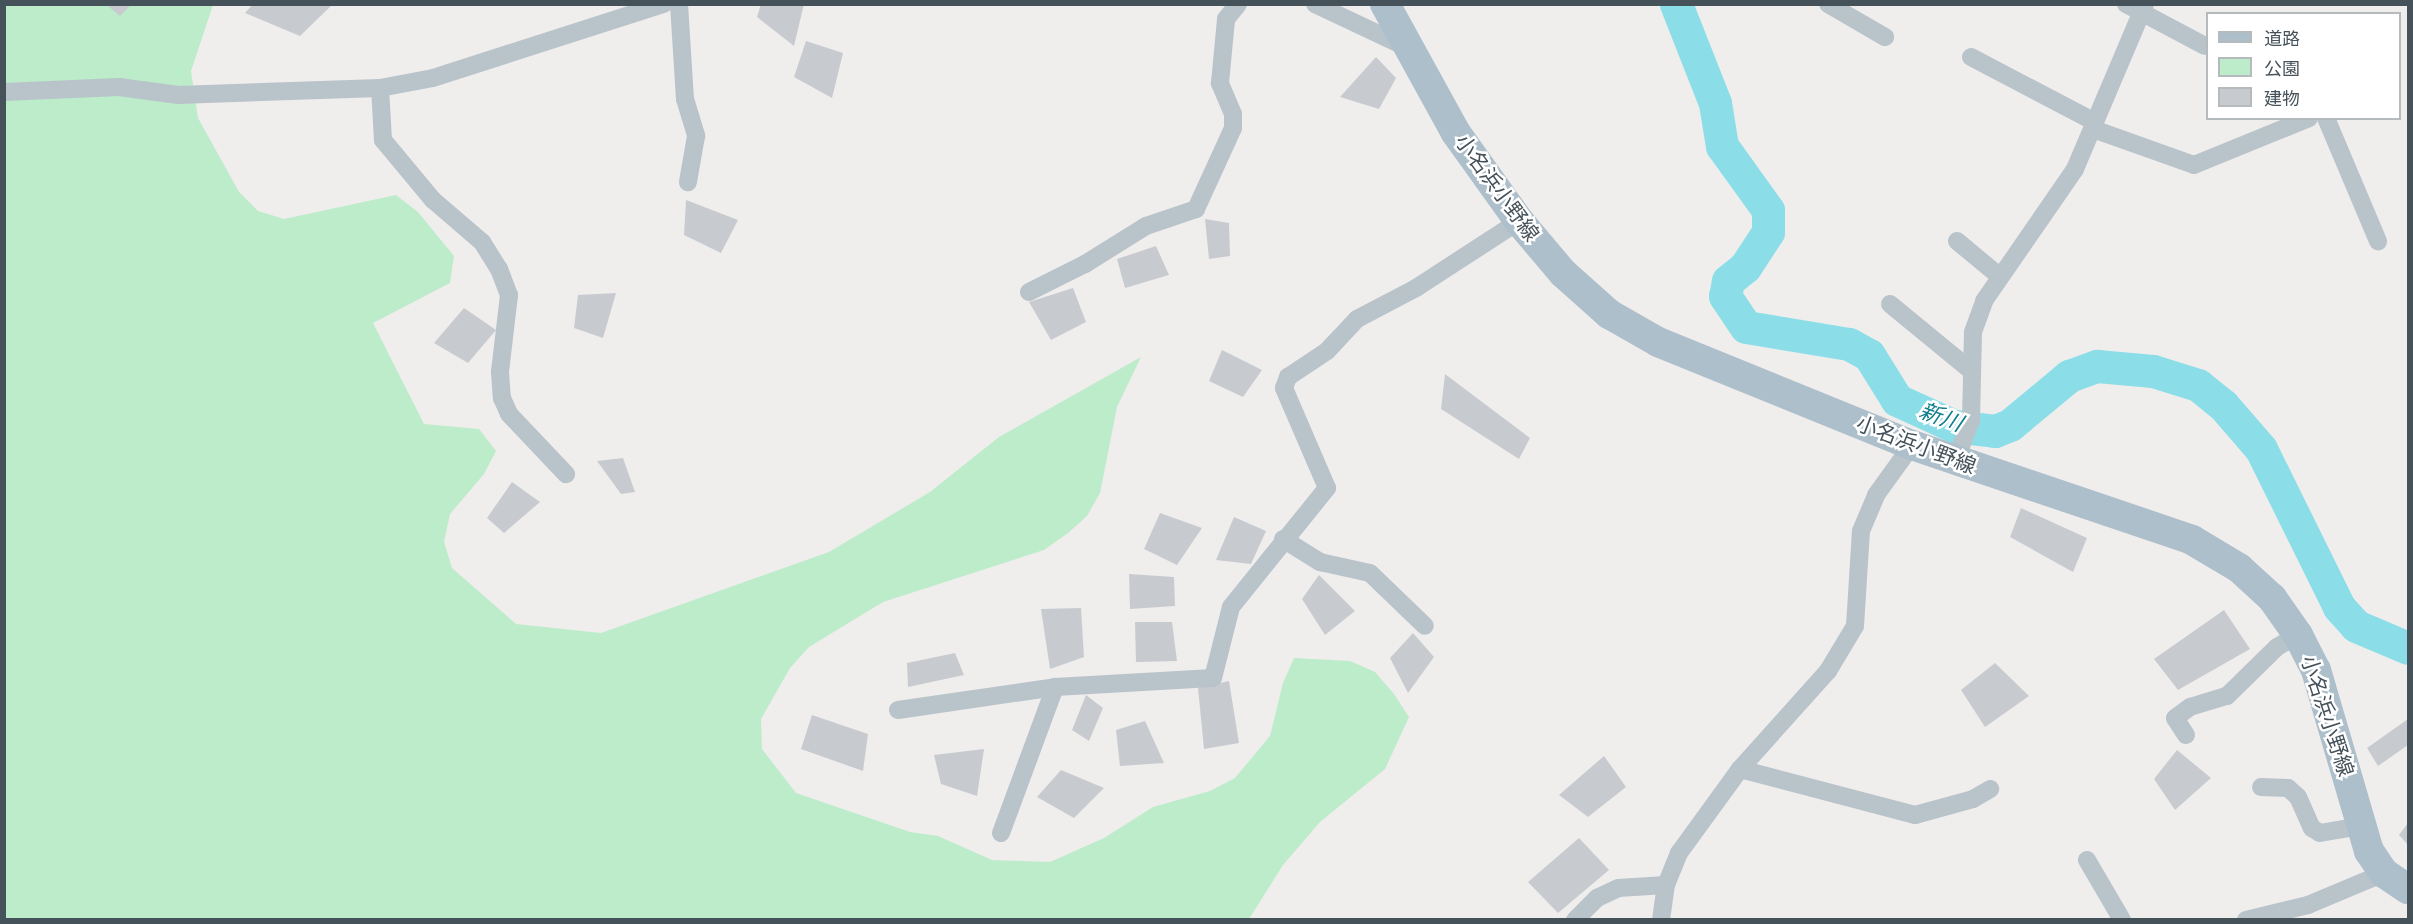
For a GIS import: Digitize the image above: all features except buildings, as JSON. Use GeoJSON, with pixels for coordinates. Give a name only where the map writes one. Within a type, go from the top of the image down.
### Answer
{"type":"FeatureCollection","features":[{"type":"Feature","properties":{"kind":"main road","name":"小名浜小野線"},"geometry":{"type":"LineString","coordinates":[[1384,4],[1404,46],[1456,133],[1519,221],[1563,273],[1609,314],[1658,342],[1912,445],[1957,455],[2192,540],[2239,568],[2272,598],[2298,635],[2316,670],[2369,851],[2384,873],[2409,890]]}},
{"type":"Feature","properties":{"kind":"street"},"geometry":{"type":"LineString","coordinates":[[4,92],[119,87],[178,95],[380,88],[433,78],[663,4]]}},
{"type":"Feature","properties":{"kind":"street"},"geometry":{"type":"LineString","coordinates":[[680,4],[685,99],[696,136],[688,182]]}},
{"type":"Feature","properties":{"kind":"street"},"geometry":{"type":"LineString","coordinates":[[1029,292],[1085,264],[1146,226],[1196,209],[1233,128],[1233,114],[1220,82],[1226,19],[1238,4]]}},
{"type":"Feature","properties":{"kind":"street"},"geometry":{"type":"LineString","coordinates":[[1316,4],[1404,46]]}},
{"type":"Feature","properties":{"kind":"street"},"geometry":{"type":"LineString","coordinates":[[1828,4],[1885,37]]}},
{"type":"Feature","properties":{"kind":"street"},"geometry":{"type":"LineString","coordinates":[[1957,455],[1971,420],[1969,369],[1972,332],[1999,276],[2054,204],[2094,125],[2138,7],[2205,46]]}},
{"type":"Feature","properties":{"kind":"street"},"geometry":{"type":"LineString","coordinates":[[1971,57],[2094,125],[2194,165],[2304,120]]}},
{"type":"Feature","properties":{"kind":"street"},"geometry":{"type":"LineString","coordinates":[[380,88],[383,140],[433,200],[482,242],[499,269],[509,295],[500,372],[502,398],[509,414],[566,474]]}},
{"type":"Feature","properties":{"kind":"street"},"geometry":{"type":"LineString","coordinates":[[2327,120],[2378,241]]}},
{"type":"Feature","properties":{"kind":"street"},"geometry":{"type":"LineString","coordinates":[[898,710],[1055,687],[1213,678],[1231,607],[1283,539],[1327,488],[1284,388],[1288,377],[1327,351],[1357,319],[1416,288],[1519,221]]}},
{"type":"Feature","properties":{"kind":"street"},"geometry":{"type":"LineString","coordinates":[[1957,241],[1999,276]]}},
{"type":"Feature","properties":{"kind":"street"},"geometry":{"type":"LineString","coordinates":[[1890,304],[1969,369]]}},
{"type":"Feature","properties":{"kind":"street"},"geometry":{"type":"LineString","coordinates":[[1661,920],[1666,885],[1679,853],[1740,769],[1828,671],[1855,626],[1861,531],[1876,495],[1912,445]]}},
{"type":"Feature","properties":{"kind":"street"},"geometry":{"type":"LineString","coordinates":[[1283,539],[1320,562],[1370,573],[1425,626]]}},
{"type":"Feature","properties":{"kind":"street"},"geometry":{"type":"LineString","coordinates":[[2186,735],[2175,718],[2190,707],[2227,696],[2277,647],[2298,635]]}},
{"type":"Feature","properties":{"kind":"street"},"geometry":{"type":"LineString","coordinates":[[1000,833],[1055,687]]}},
{"type":"Feature","properties":{"kind":"street"},"geometry":{"type":"LineString","coordinates":[[1740,769],[1915,815],[1973,799],[1990,789]]}},
{"type":"Feature","properties":{"kind":"street"},"geometry":{"type":"LineString","coordinates":[[2261,787],[2288,788],[2298,798],[2312,828],[2319,833],[2361,826]]}},
{"type":"Feature","properties":{"kind":"street"},"geometry":{"type":"LineString","coordinates":[[2087,860],[2122,920]]}},
{"type":"Feature","properties":{"kind":"street"},"geometry":{"type":"LineString","coordinates":[[2246,920],[2308,905],[2384,873]]}},
{"type":"Feature","properties":{"kind":"street"},"geometry":{"type":"LineString","coordinates":[[1575,920],[1597,898],[1618,888],[1666,885]]}},
{"type":"Feature","properties":{"kind":"green space"},"geometry":{"type":"Polygon","coordinates":[[[5,5],[213,5],[191,71],[198,118],[239,192],[258,211],[284,219],[396,195],[418,212],[454,256],[450,283],[373,323],[424,424],[479,429],[496,451],[484,474],[450,514],[444,542],[452,568],[516,624],[601,633],[829,552],[930,492],[999,437],[1141,357],[1117,407],[1100,493],[1087,516],[1068,533],[1044,550],[883,602],[809,647],[790,668],[761,719],[762,749],[796,793],[910,832],[938,836],[992,860],[1050,862],[1104,838],[1153,807],[1210,791],[1235,778],[1270,736],[1283,683],[1294,658],[1350,661],[1375,672],[1394,694],[1409,717],[1385,769],[1320,822],[1283,865],[1249,919],[5,920],[5,5]]]}},
{"type":"Feature","properties":{"kind":"waterway","name":"新川"},"geometry":{"type":"LineString","coordinates":[[1676,4],[1715,103],[1722,146],[1768,210],[1768,232],[1745,267],[1728,281],[1725,296],[1746,327],[1849,344],[1869,355],[1897,400],[1954,426],[1995,431],[2010,425],[2069,376],[2097,366],[2153,371],[2198,385],[2223,405],[2261,449],[2339,607],[2356,626],[2408,648]]}}]}
